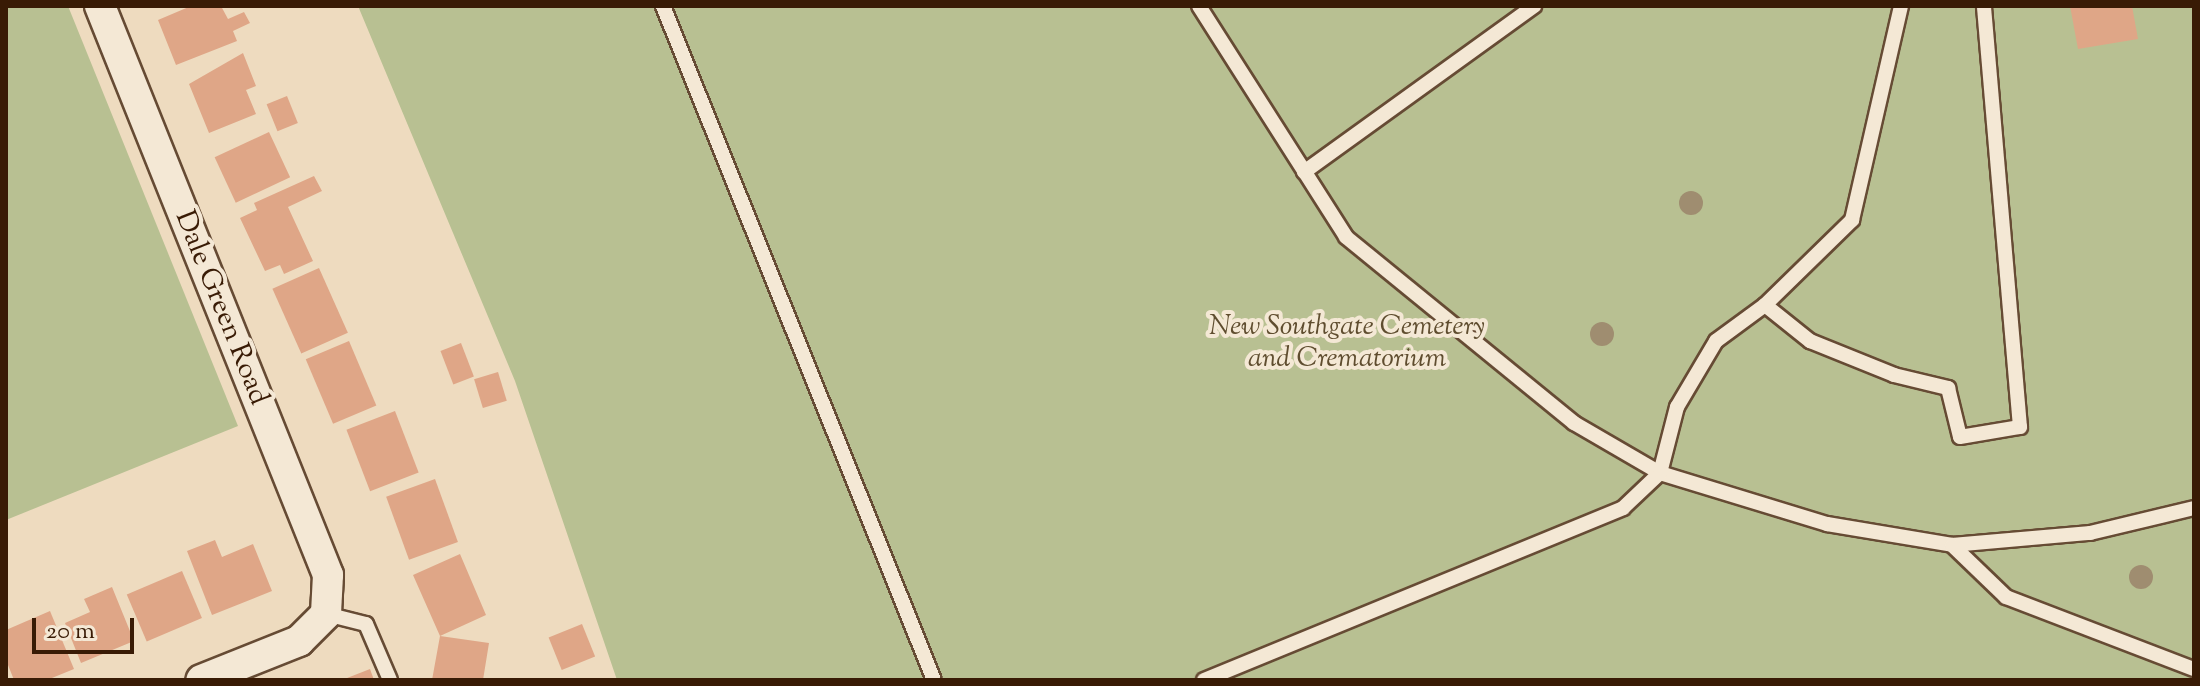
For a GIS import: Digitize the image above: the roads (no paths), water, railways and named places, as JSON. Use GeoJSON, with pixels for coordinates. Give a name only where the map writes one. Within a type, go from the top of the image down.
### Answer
{"type":"FeatureCollection","features":[{"type":"Feature","properties":{"kind":"street","name":"Dale Green Road"},"geometry":{"type":"LineString","coordinates":[[100,6],[328,575],[326,614]]}},
{"type":"Feature","properties":{"kind":"street"},"geometry":{"type":"LineString","coordinates":[[201,680],[299,641],[326,614]]}},
{"type":"Feature","properties":{"kind":"lane"},"geometry":{"type":"LineString","coordinates":[[663,6],[934,680]]}},
{"type":"Feature","properties":{"kind":"lane"},"geometry":{"type":"LineString","coordinates":[[1199,6],[1346,237],[1574,423],[1660,473],[1827,524],[1952,545],[2090,533],[2194,508]]}},
{"type":"Feature","properties":{"kind":"lane"},"geometry":{"type":"LineString","coordinates":[[1304,172],[1534,6]]}},
{"type":"Feature","properties":{"kind":"lane"},"geometry":{"type":"LineString","coordinates":[[1204,680],[1623,508],[1660,473],[1677,407],[1716,341],[1765,305],[1852,220],[1901,6]]}},
{"type":"Feature","properties":{"kind":"lane"},"geometry":{"type":"LineString","coordinates":[[1765,305],[1810,341],[1894,375],[1948,388],[1960,437],[2020,427],[1984,6]]}},
{"type":"Feature","properties":{"kind":"lane"},"geometry":{"type":"LineString","coordinates":[[1952,545],[2006,597],[2194,669]]}},
{"type":"Feature","properties":{"kind":"lane"},"geometry":{"type":"LineString","coordinates":[[326,614],[366,624],[390,680]]}},
{"type":"Feature","properties":{"kind":"park label","name":"New Southgate Cemetery and Crematorium"},"geometry":{"type":"Point","coordinates":[1347,343]}}]}
